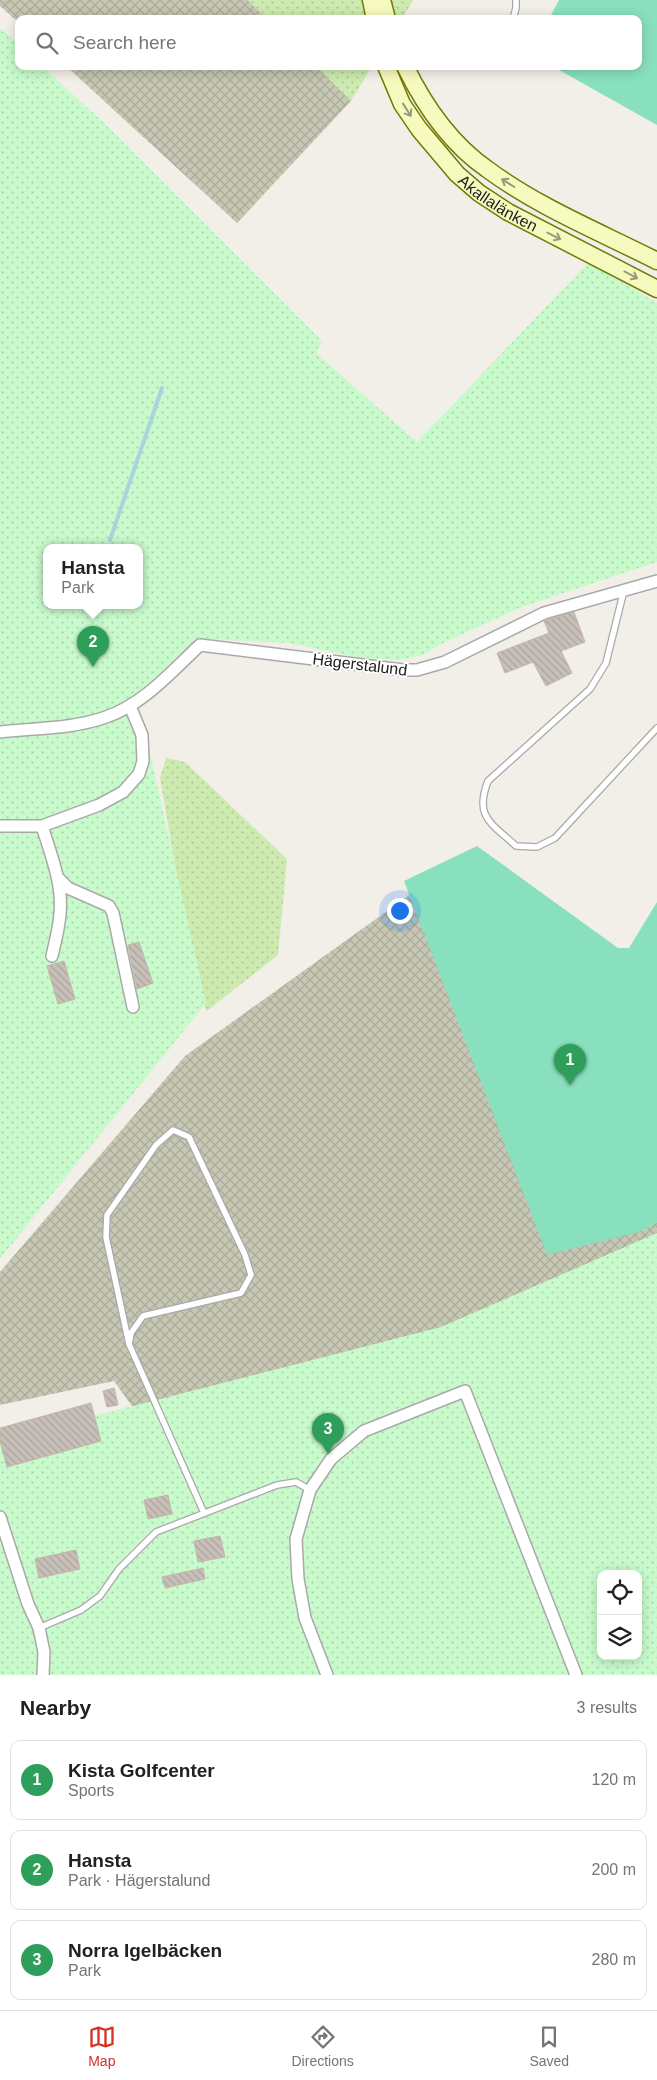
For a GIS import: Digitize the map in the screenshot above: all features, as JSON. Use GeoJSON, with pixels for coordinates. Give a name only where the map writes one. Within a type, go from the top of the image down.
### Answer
{"type":"FeatureCollection","features":[{"type":"Feature","properties":{"kind":"main road"},"geometry":{"type":"LineString","coordinates":[[371,0],[373,15]]}},
{"type":"Feature","properties":{"kind":"main road"},"geometry":{"type":"LineString","coordinates":[[382,0],[386,15]]}},
{"type":"Feature","properties":{"kind":"main road","name":"Akallalänken"},"geometry":{"type":"LineString","coordinates":[[388,70],[402,104],[419,129],[457,174],[479,193],[508,212],[657,289]]}},
{"type":"Feature","properties":{"kind":"main road","name":"Akallalänken"},"geometry":{"type":"LineString","coordinates":[[407,70],[427,106],[443,127],[486,169],[548,206],[657,261]]}},
{"type":"Feature","properties":{"kind":"street","name":"Hägerstalund"},"geometry":{"type":"LineString","coordinates":[[0,732],[82,723],[107,717],[130,706],[146,695],[200,645],[403,670],[417,670],[445,662],[544,613],[657,581]]}},
{"type":"Feature","properties":{"kind":"street"},"geometry":{"type":"LineString","coordinates":[[0,826],[42,826],[99,805],[123,792],[139,774],[143,761],[142,734],[130,706]]}},
{"type":"Feature","properties":{"kind":"street"},"geometry":{"type":"LineString","coordinates":[[42,826],[57,877],[60,897],[60,915],[52,956]]}},
{"type":"Feature","properties":{"kind":"street"},"geometry":{"type":"LineString","coordinates":[[57,877],[68,888],[108,906],[113,913],[133,1007]]}},
{"type":"Feature","properties":{"kind":"street"},"geometry":{"type":"LineString","coordinates":[[327,1675],[305,1618],[298,1579],[296,1539],[310,1490],[331,1459],[364,1432],[465,1391],[576,1675]]}},
{"type":"Feature","properties":{"kind":"street"},"geometry":{"type":"LineString","coordinates":[[0,1517],[28,1604],[39,1628],[44,1652],[43,1675]]}},
{"type":"Feature","properties":{"kind":"lane"},"geometry":{"type":"LineString","coordinates":[[514,15],[516,0]]}},
{"type":"Feature","properties":{"kind":"lane"},"geometry":{"type":"LineString","coordinates":[[624,590],[606,664],[590,689],[488,780],[482,797],[486,819],[516,846],[537,847],[555,838],[657,728]]}},
{"type":"Feature","properties":{"kind":"lane"},"geometry":{"type":"LineString","coordinates":[[129,1344],[131,1333],[144,1316],[241,1293],[251,1274],[245,1255],[189,1137],[173,1130],[156,1146],[107,1215],[106,1237],[129,1344],[204,1513]]}},
{"type":"Feature","properties":{"kind":"lane"},"geometry":{"type":"LineString","coordinates":[[39,1628],[81,1610],[100,1596],[119,1569],[156,1532],[277,1485],[296,1482],[310,1490]]}},
{"type":"Feature","properties":{"kind":"shaded area"},"geometry":{"type":"Polygon","coordinates":[[[0,0],[248,0],[263,15],[15,15],[15,19],[0,6],[0,0]]]}},
{"type":"Feature","properties":{"kind":"shaded area"},"geometry":{"type":"Polygon","coordinates":[[[70,70],[320,70],[351,101],[237,223],[70,70]]]}},
{"type":"Feature","properties":{"kind":"shaded area"},"geometry":{"type":"Polygon","coordinates":[[[419,888],[657,1169],[657,1675],[312,1675],[168,1456],[114,1381],[0,1405],[0,1272],[185,1056],[419,888]]]}},
{"type":"Feature","properties":{"kind":"green space"},"geometry":{"type":"Polygon","coordinates":[[[248,0],[413,0],[404,15],[263,15],[248,0]]]}},
{"type":"Feature","properties":{"kind":"green space"},"geometry":{"type":"Polygon","coordinates":[[[559,0],[657,0],[657,125],[559,70],[642,70],[642,15],[551,15],[559,0]]]}},
{"type":"Feature","properties":{"kind":"green space"},"geometry":{"type":"Polygon","coordinates":[[[0,28],[15,41],[15,70],[46,70],[104,123],[322,341],[316,353],[417,442],[589,262],[657,303],[657,562],[524,606],[441,644],[423,655],[400,660],[360,658],[290,643],[206,639],[180,674],[140,709],[206,1003],[0,1259],[0,28]]]}},
{"type":"Feature","properties":{"kind":"green space"},"geometry":{"type":"Polygon","coordinates":[[[320,70],[370,70],[351,101],[320,70]]]}},
{"type":"Feature","properties":{"kind":"green space"},"geometry":{"type":"Polygon","coordinates":[[[166,758],[185,762],[287,859],[278,955],[207,1011],[197,993],[160,778],[166,758]]]}},
{"type":"Feature","properties":{"kind":"green space"},"geometry":{"type":"Polygon","coordinates":[[[477,846],[618,948],[629,948],[657,902],[657,1223],[639,1232],[547,1255],[404,881],[477,846]]]}},
{"type":"Feature","properties":{"kind":"green space"},"geometry":{"type":"Polygon","coordinates":[[[657,1233],[657,1675],[0,1675],[0,1440],[441,1327],[657,1233]]]}},
{"type":"Feature","properties":{"kind":"building"},"geometry":{"type":"Polygon","coordinates":[[[574,612],[585,642],[561,651],[572,673],[546,686],[533,662],[505,673],[497,653],[549,633],[544,621],[574,612]]]}},
{"type":"Feature","properties":{"kind":"building"},"geometry":{"type":"Polygon","coordinates":[[[139,942],[153,983],[137,989],[128,945],[139,942]]]}},
{"type":"Feature","properties":{"kind":"building"},"geometry":{"type":"Polygon","coordinates":[[[64,961],[75,999],[58,1004],[47,966],[64,961]]]}},
{"type":"Feature","properties":{"kind":"building"},"geometry":{"type":"Polygon","coordinates":[[[114,1388],[118,1405],[107,1407],[103,1391],[114,1388]]]}},
{"type":"Feature","properties":{"kind":"building"},"geometry":{"type":"Polygon","coordinates":[[[91,1403],[101,1441],[7,1467],[0,1441],[0,1428],[91,1403]]]}},
{"type":"Feature","properties":{"kind":"building"},"geometry":{"type":"Polygon","coordinates":[[[168,1495],[172,1514],[148,1519],[144,1500],[168,1495]]]}},
{"type":"Feature","properties":{"kind":"building"},"geometry":{"type":"Polygon","coordinates":[[[220,1536],[225,1557],[198,1562],[194,1541],[220,1536]]]}},
{"type":"Feature","properties":{"kind":"building"},"geometry":{"type":"Polygon","coordinates":[[[76,1550],[80,1569],[39,1578],[35,1559],[76,1550]]]}},
{"type":"Feature","properties":{"kind":"building"},"geometry":{"type":"Polygon","coordinates":[[[203,1568],[205,1579],[165,1588],[162,1577],[203,1568]]]}},
{"type":"Feature","properties":{"kind":"waterway"},"geometry":{"type":"LineString","coordinates":[[110,540],[162,388]]}},
{"type":"Feature","properties":{"kind":"place","name":"Hansta"},"geometry":{"type":"Point","coordinates":[93,667]}},
{"type":"Feature","properties":{"kind":"place","name":"Kista Golfcenter"},"geometry":{"type":"Point","coordinates":[570,1085]}},
{"type":"Feature","properties":{"kind":"place","name":"Norra Igelbäcken"},"geometry":{"type":"Point","coordinates":[328,1454]}}]}
